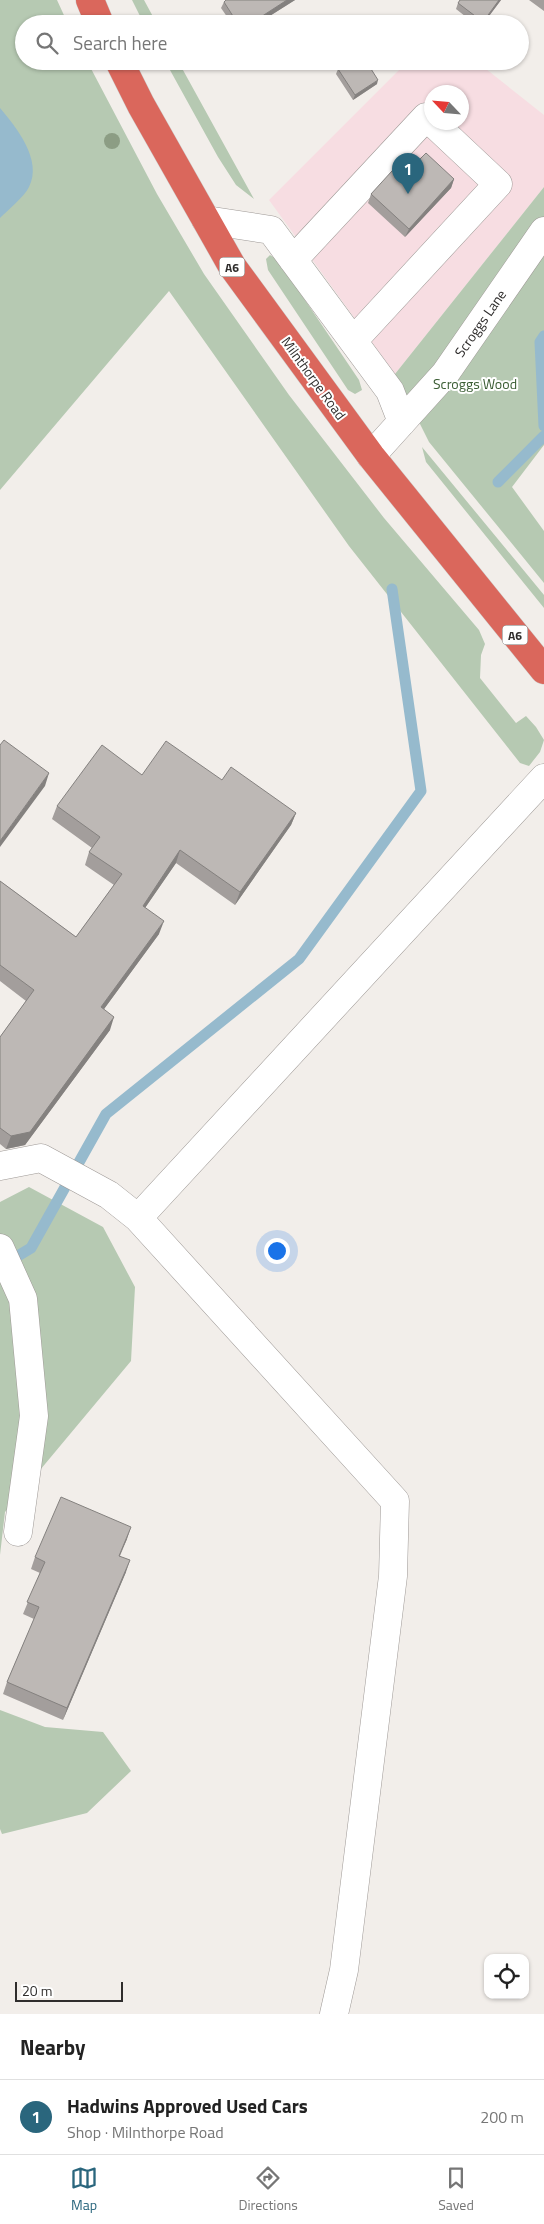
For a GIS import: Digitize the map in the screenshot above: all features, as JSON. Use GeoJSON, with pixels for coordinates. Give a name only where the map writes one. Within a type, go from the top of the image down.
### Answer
{"type":"FeatureCollection","features":[{"type":"Feature","properties":{"kind":"highway"},"geometry":{"type":"LineString","coordinates":[[90,0],[96,15]]}},
{"type":"Feature","properties":{"kind":"highway","name":"Milnthorpe Road"},"geometry":{"type":"LineString","coordinates":[[124,70],[141,105],[232,266],[371,456],[544,670]]}},
{"type":"Feature","properties":{"kind":"street"},"geometry":{"type":"LineString","coordinates":[[292,260],[424,118]]}},
{"type":"Feature","properties":{"kind":"street"},"geometry":{"type":"LineString","coordinates":[[353,342],[498,184],[441,130]]}},
{"type":"Feature","properties":{"kind":"street"},"geometry":{"type":"LineString","coordinates":[[206,220],[271,230],[390,391],[402,422]]}},
{"type":"Feature","properties":{"kind":"street","name":"Scroggs Lane"},"geometry":{"type":"LineString","coordinates":[[371,456],[445,374],[544,231]]}},
{"type":"Feature","properties":{"kind":"street"},"geometry":{"type":"LineString","coordinates":[[138,1218],[544,778]]}},
{"type":"Feature","properties":{"kind":"street"},"geometry":{"type":"LineString","coordinates":[[0,1166],[41,1158],[109,1195],[138,1218],[395,1501],[393,1576],[344,1970],[334,2014]]}},
{"type":"Feature","properties":{"kind":"street"},"geometry":{"type":"LineString","coordinates":[[0,1248],[23,1299],[34,1416],[18,1532]]}},
{"type":"Feature","properties":{"kind":"shaded area"},"geometry":{"type":"Polygon","coordinates":[[[399,70],[487,70],[544,115],[544,187],[395,374],[269,200],[399,70]]]}},
{"type":"Feature","properties":{"kind":"green space"},"geometry":{"type":"Polygon","coordinates":[[[0,0],[57,0],[64,15],[15,15],[15,70],[92,70],[157,194],[204,274],[289,395],[384,518],[479,630],[485,644],[481,655],[480,678],[516,723],[526,716],[536,727],[544,740],[540,752],[529,766],[520,763],[349,546],[169,291],[0,490],[0,0]]]}},
{"type":"Feature","properties":{"kind":"green space"},"geometry":{"type":"Polygon","coordinates":[[[132,0],[144,0],[152,15],[140,15],[132,0]]]}},
{"type":"Feature","properties":{"kind":"green space"},"geometry":{"type":"Polygon","coordinates":[[[170,70],[183,70],[254,199],[236,185],[218,157],[170,70]]]}},
{"type":"Feature","properties":{"kind":"green space","name":"Scroggs Wood"},"geometry":{"type":"Polygon","coordinates":[[[544,187],[544,445],[512,487],[544,531],[544,583],[429,442],[395,374],[544,187]]]}},
{"type":"Feature","properties":{"kind":"green space"},"geometry":{"type":"Polygon","coordinates":[[[270,255],[278,260],[359,380],[362,390],[355,394],[348,390],[268,270],[266,259],[270,255]]]}},
{"type":"Feature","properties":{"kind":"green space"},"geometry":{"type":"Polygon","coordinates":[[[422,447],[544,595],[544,608],[426,462],[422,447]]]}},
{"type":"Feature","properties":{"kind":"green space"},"geometry":{"type":"Polygon","coordinates":[[[29,1187],[103,1227],[135,1287],[131,1361],[5,1512],[0,1555],[0,1202],[29,1187]]]}},
{"type":"Feature","properties":{"kind":"green space"},"geometry":{"type":"Polygon","coordinates":[[[0,1710],[45,1727],[103,1732],[131,1771],[87,1813],[2,1834],[0,1829],[0,1710]]]}},
{"type":"Feature","properties":{"kind":"water"},"geometry":{"type":"Polygon","coordinates":[[[0,108],[26,144],[33,166],[32,177],[27,191],[0,218],[0,108]]]}},
{"type":"Feature","properties":{"kind":"building"},"geometry":{"type":"Polygon","coordinates":[[[226,0],[287,0],[264,15],[232,15],[224,2],[226,0]]]}},
{"type":"Feature","properties":{"kind":"building"},"geometry":{"type":"Polygon","coordinates":[[[460,0],[499,0],[488,15],[474,15],[458,3],[460,0]]]}},
{"type":"Feature","properties":{"kind":"building"},"geometry":{"type":"Polygon","coordinates":[[[339,70],[372,70],[378,80],[355,95],[339,70]]]}},
{"type":"Feature","properties":{"kind":"building"},"geometry":{"type":"Polygon","coordinates":[[[426,153],[454,179],[409,229],[371,194],[402,160],[411,168],[426,153]]]}},
{"type":"Feature","properties":{"kind":"building"},"geometry":{"type":"Polygon","coordinates":[[[4,740],[49,773],[0,841],[0,745],[4,740]]]}},
{"type":"Feature","properties":{"kind":"building"},"geometry":{"type":"Polygon","coordinates":[[[166,741],[222,780],[231,767],[296,813],[240,892],[180,850],[143,906],[164,921],[101,1007],[114,1017],[30,1132],[11,1136],[0,1128],[0,1037],[34,990],[0,965],[0,881],[76,937],[122,874],[89,852],[100,837],[57,806],[102,745],[142,775],[166,741]]]}},
{"type":"Feature","properties":{"kind":"building"},"geometry":{"type":"Polygon","coordinates":[[[61,1497],[131,1527],[119,1556],[130,1560],[67,1708],[7,1682],[39,1607],[27,1602],[45,1562],[35,1557],[61,1497]]]}},
{"type":"Feature","properties":{"kind":"waterway"},"geometry":{"type":"LineString","coordinates":[[544,336],[540,342],[544,426]]}},
{"type":"Feature","properties":{"kind":"waterway"},"geometry":{"type":"LineString","coordinates":[[498,482],[544,436]]}},
{"type":"Feature","properties":{"kind":"waterway"},"geometry":{"type":"LineString","coordinates":[[6,1263],[31,1248],[106,1114],[299,959],[421,791],[392,589]]}},
{"type":"Feature","properties":{"kind":"place","name":"Hadwins Approved Used Cars"},"geometry":{"type":"Point","coordinates":[408,194]}}]}
